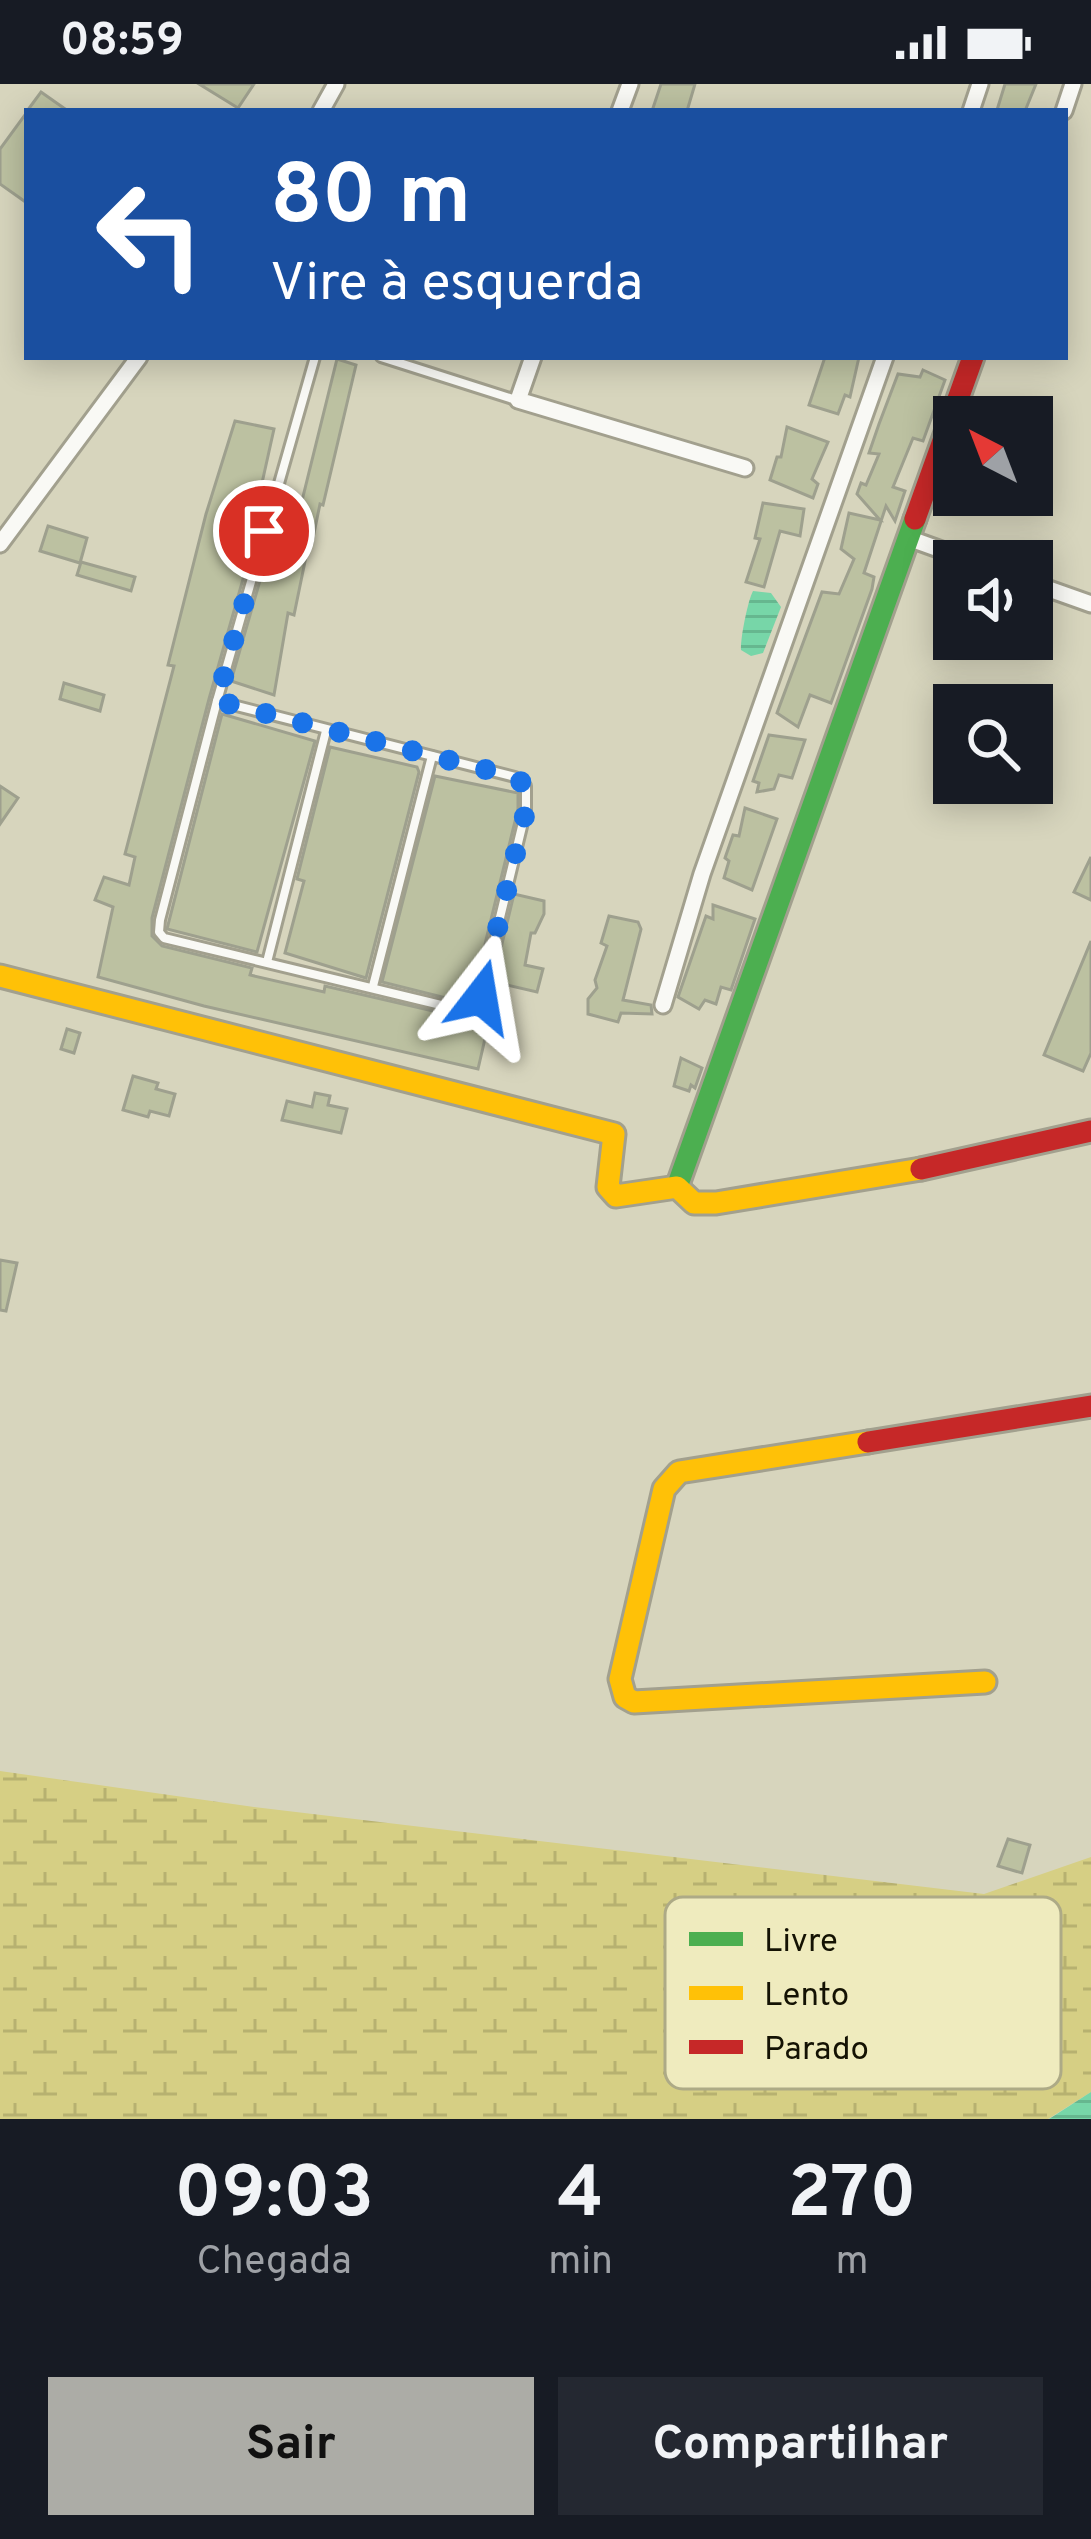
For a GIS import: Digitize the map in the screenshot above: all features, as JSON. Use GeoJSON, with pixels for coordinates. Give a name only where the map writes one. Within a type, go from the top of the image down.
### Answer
{"type":"FeatureCollection","features":[{"type":"Feature","properties":{"kind":"street"},"geometry":{"type":"LineString","coordinates":[[0,544],[138,360]]}},
{"type":"Feature","properties":{"kind":"street"},"geometry":{"type":"LineString","coordinates":[[532,360],[518,400],[745,468]]}},
{"type":"Feature","properties":{"kind":"street"},"geometry":{"type":"LineString","coordinates":[[663,1005],[702,874],[884,360]]}},
{"type":"Feature","properties":{"kind":"street"},"geometry":{"type":"LineString","coordinates":[[677,1187],[972,360]]}},
{"type":"Feature","properties":{"kind":"street"},"geometry":{"type":"LineString","coordinates":[[908,538],[933,547]]}},
{"type":"Feature","properties":{"kind":"street"},"geometry":{"type":"LineString","coordinates":[[1053,590],[1091,604]]}},
{"type":"Feature","properties":{"kind":"street"},"geometry":{"type":"LineString","coordinates":[[0,976],[614,1135],[608,1187],[616,1196],[677,1187]]}},
{"type":"Feature","properties":{"kind":"street"},"geometry":{"type":"LineString","coordinates":[[677,1187],[694,1204],[716,1203],[954,1164],[1091,1131]]}},
{"type":"Feature","properties":{"kind":"street"},"geometry":{"type":"LineString","coordinates":[[985,1682],[634,1702],[625,1697],[620,1679],[664,1489],[679,1472],[703,1467],[1091,1406]]}},
{"type":"Feature","properties":{"kind":"lane"},"geometry":{"type":"LineString","coordinates":[[217,701],[515,777],[526,786],[529,797],[481,997],[470,1012],[179,944],[159,932],[217,701],[315,360]]}},
{"type":"Feature","properties":{"kind":"lane"},"geometry":{"type":"LineString","coordinates":[[391,360],[518,400]]}},
{"type":"Feature","properties":{"kind":"lane"},"geometry":{"type":"LineString","coordinates":[[267,962],[326,731]]}},
{"type":"Feature","properties":{"kind":"lane"},"geometry":{"type":"LineString","coordinates":[[373,986],[432,756]]}},
{"type":"Feature","properties":{"kind":"green space"},"geometry":{"type":"Polygon","coordinates":[[[0,1771],[254,1807],[984,1894],[1091,1857],[1091,2092],[1048,2119],[0,2119],[0,1771]]]}},
{"type":"Feature","properties":{"kind":"shaded area"},"geometry":{"type":"Polygon","coordinates":[[[753,591],[771,593],[781,607],[763,653],[751,656],[741,645],[753,591]]]}},
{"type":"Feature","properties":{"kind":"shaded area"},"geometry":{"type":"Polygon","coordinates":[[[1091,2092],[1091,2119],[1049,2119],[1091,2092]]]}},
{"type":"Feature","properties":{"kind":"building"},"geometry":{"type":"Polygon","coordinates":[[[199,84],[254,84],[238,108],[199,84]]]}},
{"type":"Feature","properties":{"kind":"building"},"geometry":{"type":"Polygon","coordinates":[[[661,84],[695,84],[688,108],[653,108],[661,84]]]}},
{"type":"Feature","properties":{"kind":"building"},"geometry":{"type":"Polygon","coordinates":[[[1005,84],[1036,84],[1026,108],[998,108],[1005,84]]]}},
{"type":"Feature","properties":{"kind":"building"},"geometry":{"type":"Polygon","coordinates":[[[41,92],[64,108],[29,108],[41,92]]]}},
{"type":"Feature","properties":{"kind":"building"},"geometry":{"type":"Polygon","coordinates":[[[24,116],[24,201],[0,184],[0,149],[24,116]]]}},
{"type":"Feature","properties":{"kind":"building"},"geometry":{"type":"Polygon","coordinates":[[[337,360],[356,365],[294,615],[288,613],[274,695],[231,681],[278,518],[296,525],[337,360]]]}},
{"type":"Feature","properties":{"kind":"building"},"geometry":{"type":"Polygon","coordinates":[[[824,360],[858,360],[850,397],[845,395],[838,414],[809,405],[824,360]]]}},
{"type":"Feature","properties":{"kind":"building"},"geometry":{"type":"Polygon","coordinates":[[[923,370],[945,380],[939,396],[933,396],[933,413],[923,441],[913,438],[893,487],[905,491],[895,521],[886,506],[864,573],[874,577],[872,589],[831,703],[810,695],[798,727],[777,713],[822,592],[839,594],[854,559],[841,549],[849,513],[880,520],[857,494],[879,454],[869,453],[898,374],[920,377],[923,370]]]}},
{"type":"Feature","properties":{"kind":"building"},"geometry":{"type":"Polygon","coordinates":[[[235,421],[274,429],[256,510],[262,512],[152,918],[152,936],[162,946],[252,968],[250,975],[324,992],[325,986],[472,1020],[489,998],[514,894],[544,901],[544,914],[531,933],[525,965],[543,969],[537,992],[507,985],[501,1011],[508,1012],[503,1033],[487,1030],[478,1069],[98,977],[113,907],[95,900],[104,877],[129,885],[135,857],[125,854],[174,666],[168,665],[235,421]]]}},
{"type":"Feature","properties":{"kind":"building"},"geometry":{"type":"Polygon","coordinates":[[[787,427],[828,442],[812,479],[818,484],[813,498],[770,480],[787,427]]]}},
{"type":"Feature","properties":{"kind":"building"},"geometry":{"type":"Polygon","coordinates":[[[763,503],[804,509],[800,536],[780,531],[764,587],[746,582],[760,539],[755,538],[763,503]]]}},
{"type":"Feature","properties":{"kind":"building"},"geometry":{"type":"Polygon","coordinates":[[[48,526],[87,538],[80,563],[40,551],[48,526]]]}},
{"type":"Feature","properties":{"kind":"building"},"geometry":{"type":"Polygon","coordinates":[[[81,562],[135,577],[131,591],[77,575],[81,562]]]}},
{"type":"Feature","properties":{"kind":"building"},"geometry":{"type":"Polygon","coordinates":[[[64,683],[104,695],[100,711],[60,699],[64,683]]]}},
{"type":"Feature","properties":{"kind":"building"},"geometry":{"type":"Polygon","coordinates":[[[222,714],[315,741],[257,952],[167,929],[222,714]]]}},
{"type":"Feature","properties":{"kind":"building"},"geometry":{"type":"Polygon","coordinates":[[[769,735],[805,740],[792,778],[779,775],[774,789],[757,792],[759,783],[753,781],[769,735]]]}},
{"type":"Feature","properties":{"kind":"building"},"geometry":{"type":"Polygon","coordinates":[[[330,747],[417,767],[419,772],[366,978],[285,953],[304,881],[297,879],[330,747]]]}},
{"type":"Feature","properties":{"kind":"building"},"geometry":{"type":"Polygon","coordinates":[[[435,776],[518,793],[473,993],[466,1003],[382,982],[435,776]]]}},
{"type":"Feature","properties":{"kind":"building"},"geometry":{"type":"Polygon","coordinates":[[[0,786],[18,798],[0,824],[0,786]]]}},
{"type":"Feature","properties":{"kind":"building"},"geometry":{"type":"Polygon","coordinates":[[[745,808],[777,819],[752,890],[724,878],[729,861],[725,858],[733,835],[739,836],[745,808]]]}},
{"type":"Feature","properties":{"kind":"building"},"geometry":{"type":"Polygon","coordinates":[[[1091,857],[1091,900],[1074,892],[1091,857]]]}},
{"type":"Feature","properties":{"kind":"building"},"geometry":{"type":"Polygon","coordinates":[[[713,905],[755,919],[731,990],[721,987],[716,1004],[705,1000],[699,1009],[678,997],[706,916],[713,919],[713,905]]]}},
{"type":"Feature","properties":{"kind":"building"},"geometry":{"type":"Polygon","coordinates":[[[609,916],[638,922],[641,929],[623,1000],[651,1005],[652,1014],[621,1013],[618,1022],[588,1014],[588,999],[597,988],[595,980],[607,946],[601,943],[609,916]]]}},
{"type":"Feature","properties":{"kind":"building"},"geometry":{"type":"Polygon","coordinates":[[[1091,941],[1091,1053],[1083,1071],[1044,1055],[1091,941]]]}},
{"type":"Feature","properties":{"kind":"building"},"geometry":{"type":"Polygon","coordinates":[[[67,1029],[80,1033],[74,1053],[61,1049],[67,1029]]]}},
{"type":"Feature","properties":{"kind":"building"},"geometry":{"type":"Polygon","coordinates":[[[681,1058],[702,1068],[695,1088],[691,1085],[689,1091],[674,1086],[681,1058]]]}},
{"type":"Feature","properties":{"kind":"building"},"geometry":{"type":"Polygon","coordinates":[[[133,1076],[175,1094],[169,1116],[150,1111],[148,1117],[123,1110],[133,1076]]]}},
{"type":"Feature","properties":{"kind":"building"},"geometry":{"type":"Polygon","coordinates":[[[315,1093],[330,1096],[328,1105],[347,1109],[341,1133],[282,1120],[287,1101],[312,1107],[315,1093]]]}},
{"type":"Feature","properties":{"kind":"building"},"geometry":{"type":"Polygon","coordinates":[[[0,1260],[17,1263],[6,1311],[0,1310],[0,1260]]]}},
{"type":"Feature","properties":{"kind":"building"},"geometry":{"type":"Polygon","coordinates":[[[1008,1839],[1030,1845],[1022,1873],[998,1866],[1008,1839]]]}},
{"type":"Feature","properties":{"kind":"traffic: fast"},"geometry":{"type":"LineString","coordinates":[[677,1187],[915,519]]}},
{"type":"Feature","properties":{"kind":"traffic: slow"},"geometry":{"type":"LineString","coordinates":[[0,976],[614,1134],[608,1187],[616,1196],[677,1187],[694,1203],[716,1203],[921,1169]]}},
{"type":"Feature","properties":{"kind":"traffic: slow"},"geometry":{"type":"LineString","coordinates":[[868,1442],[679,1472],[664,1489],[620,1679],[625,1697],[634,1702],[985,1682]]}},
{"type":"Feature","properties":{"kind":"traffic: jam"},"geometry":{"type":"LineString","coordinates":[[915,519],[972,360]]}},
{"type":"Feature","properties":{"kind":"traffic: jam"},"geometry":{"type":"LineString","coordinates":[[921,1169],[1091,1131]]}},
{"type":"Feature","properties":{"kind":"traffic: jam"},"geometry":{"type":"LineString","coordinates":[[868,1442],[1091,1406]]}},
{"type":"Feature","properties":{"kind":"route"},"geometry":{"type":"LineString","coordinates":[[264,531],[217,701],[515,777],[526,786],[529,797],[481,997]]}}]}
